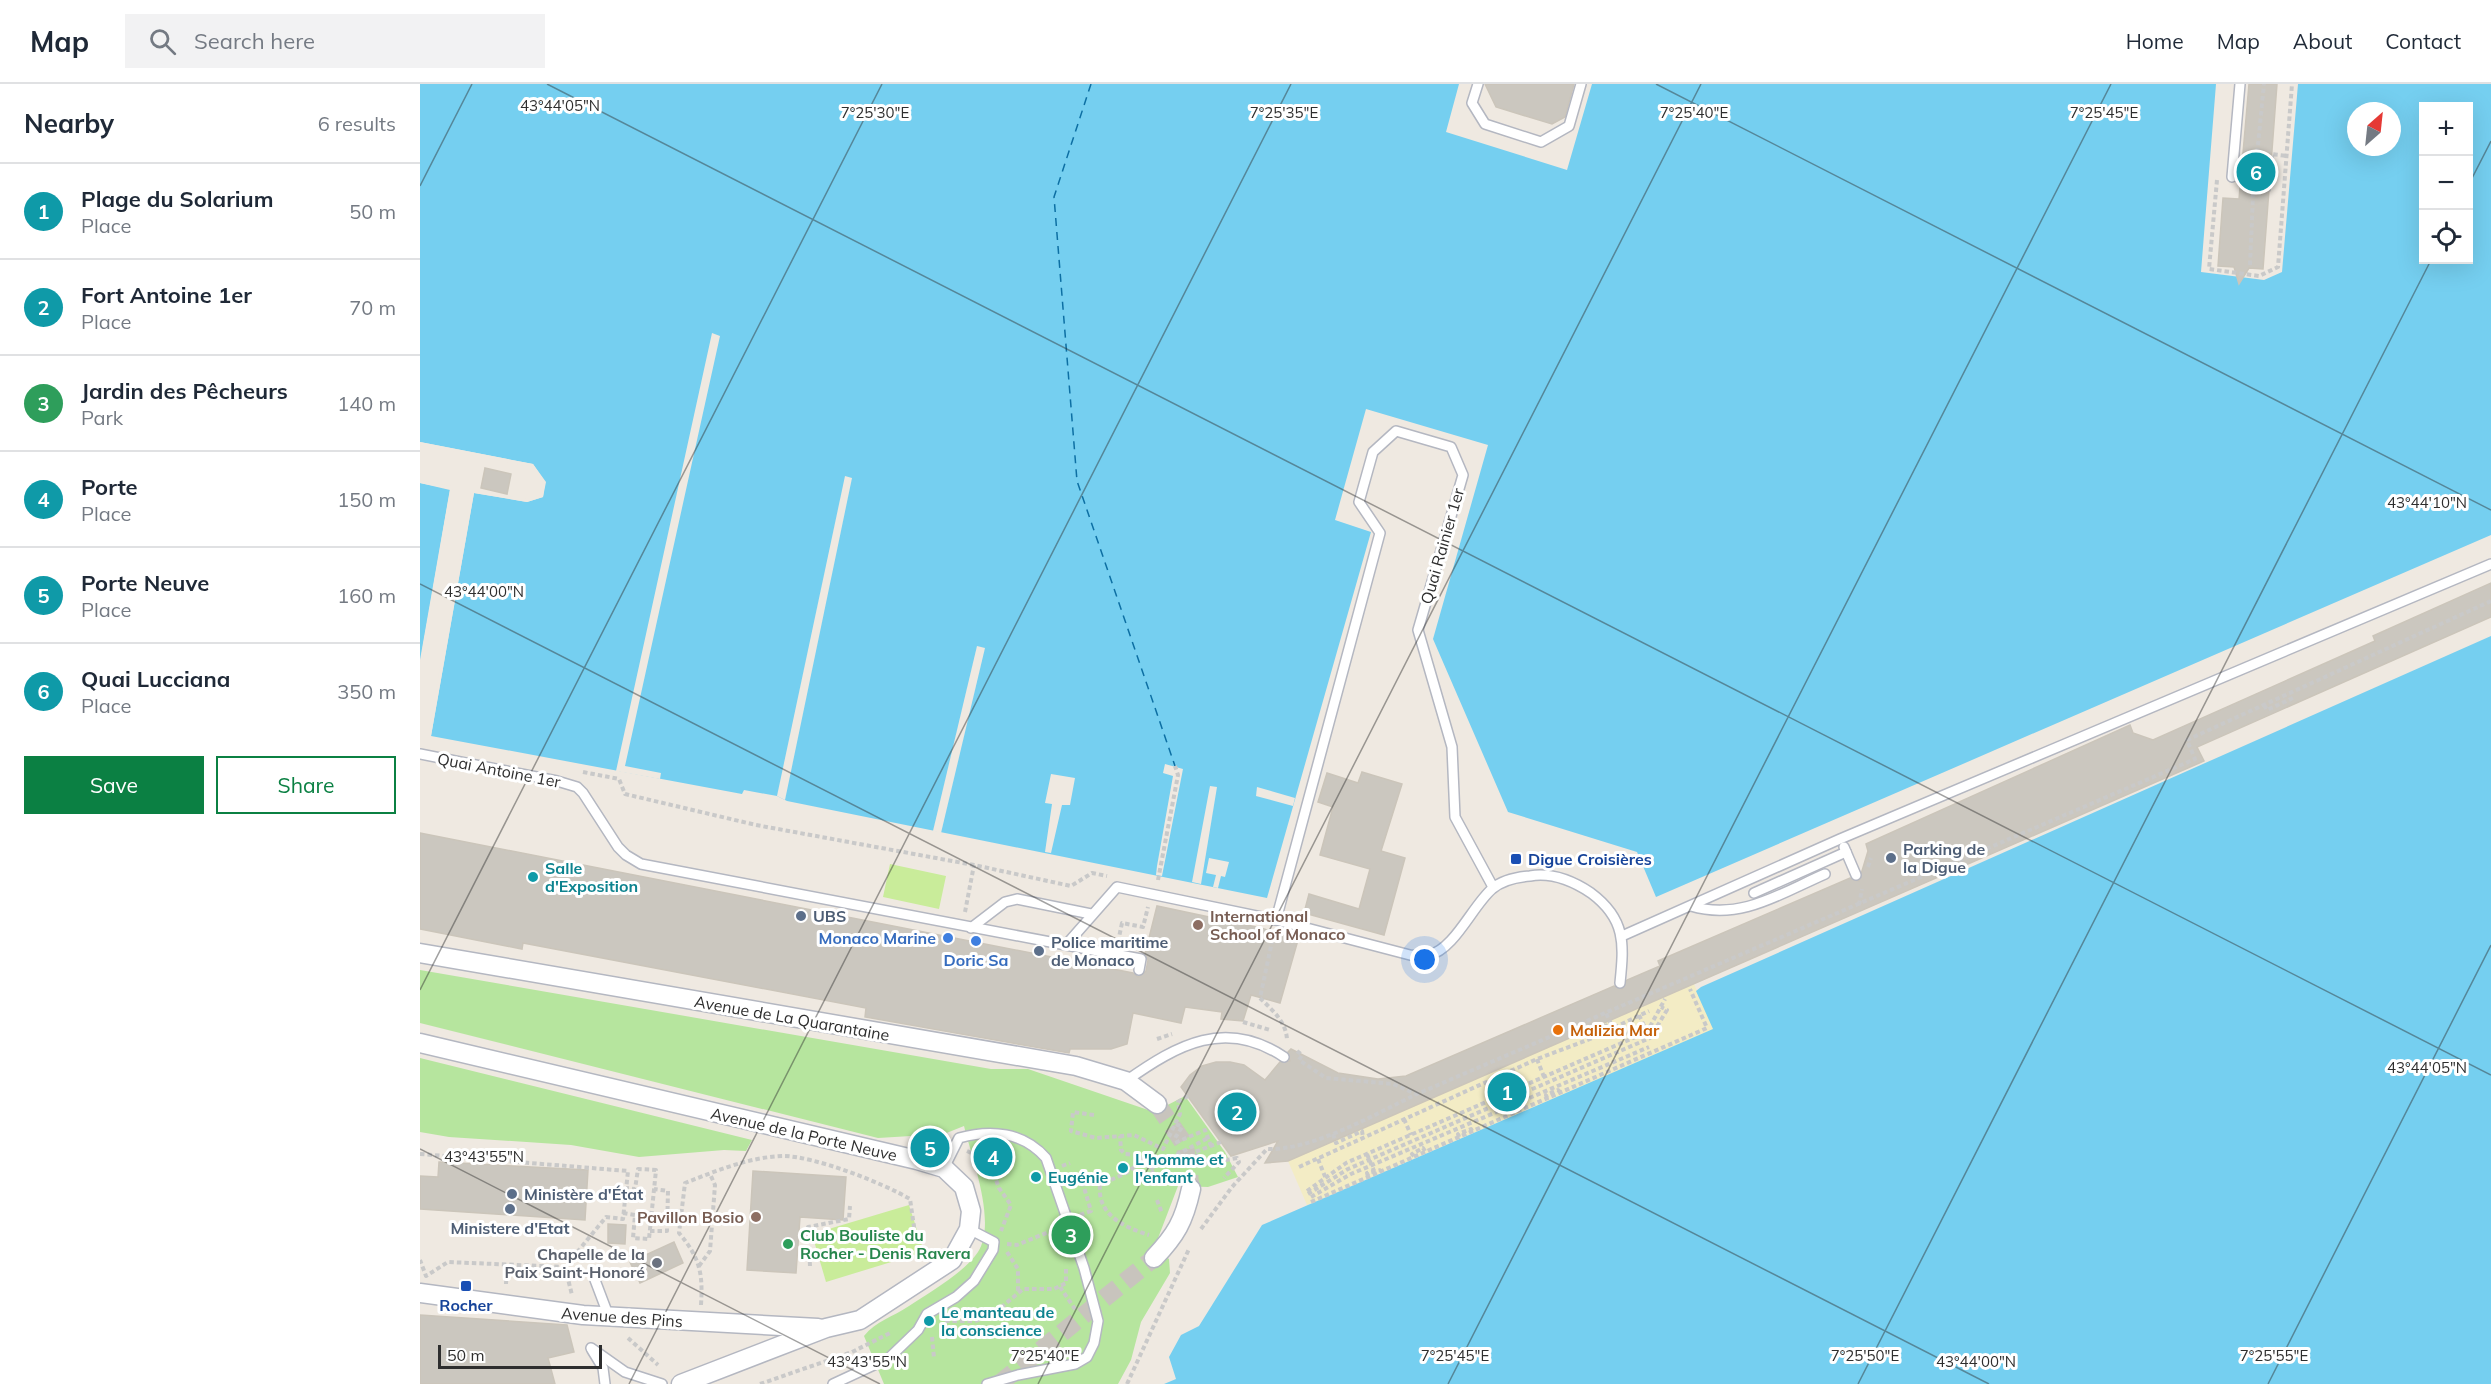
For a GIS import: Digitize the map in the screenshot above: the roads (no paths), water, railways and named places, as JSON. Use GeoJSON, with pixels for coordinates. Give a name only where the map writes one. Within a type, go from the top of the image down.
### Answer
{"type":"FeatureCollection","features":[{"type":"Feature","properties":{"kind":"street","name":"Avenue de La Quarantaine"},"geometry":{"type":"LineString","coordinates":[[420,953],[1076,1066],[1126,1081],[1157,1104]]}},
{"type":"Feature","properties":{"kind":"street","name":"Avenue de la Porte Neuve"},"geometry":{"type":"LineString","coordinates":[[420,1043],[944,1168]]}},
{"type":"Feature","properties":{"kind":"street"},"geometry":{"type":"LineString","coordinates":[[681,1384],[826,1328],[860,1320],[952,1260],[969,1229],[971,1211],[964,1187],[944,1168]]}},
{"type":"Feature","properties":{"kind":"street"},"geometry":{"type":"LineString","coordinates":[[1154,1258],[1174,1237],[1186,1213],[1191,1189]]}},
{"type":"Feature","properties":{"kind":"street","name":"Avenue des Pins"},"geometry":{"type":"LineString","coordinates":[[420,1293],[465,1301],[609,1317],[826,1328]]}},
{"type":"Feature","properties":{"kind":"lane"},"geometry":{"type":"LineString","coordinates":[[1478,84],[1472,103],[1485,124],[1541,142],[1569,126],[1581,84]]}},
{"type":"Feature","properties":{"kind":"lane"},"geometry":{"type":"LineString","coordinates":[[2232,177],[2240,84]]}},
{"type":"Feature","properties":{"kind":"lane","name":"Quai Rainier 1er"},"geometry":{"type":"LineString","coordinates":[[1276,920],[1380,533],[1359,502],[1373,452],[1396,431],[1451,447],[1463,475],[1418,630],[1452,747],[1455,817],[1493,888]]}},
{"type":"Feature","properties":{"kind":"lane"},"geometry":{"type":"LineString","coordinates":[[1623,936],[1840,839],[2491,564]]}},
{"type":"Feature","properties":{"kind":"lane","name":"Quai Antoine 1er"},"geometry":{"type":"LineString","coordinates":[[420,754],[577,787],[618,847],[641,864],[967,927]]}},
{"type":"Feature","properties":{"kind":"lane"},"geometry":{"type":"LineString","coordinates":[[1840,839],[1856,875]]}},
{"type":"Feature","properties":{"kind":"lane"},"geometry":{"type":"LineString","coordinates":[[1754,893],[1846,852]]}},
{"type":"Feature","properties":{"kind":"lane"},"geometry":{"type":"LineString","coordinates":[[1066,945],[1117,886],[1276,920],[1410,955],[1430,955],[1448,943],[1493,888],[1514,878],[1538,874],[1557,876],[1579,885],[1601,901],[1615,918],[1623,936],[1620,983]]}},
{"type":"Feature","properties":{"kind":"lane"},"geometry":{"type":"LineString","coordinates":[[1691,906],[1715,912],[1740,910],[1826,874]]}},
{"type":"Feature","properties":{"kind":"lane"},"geometry":{"type":"LineString","coordinates":[[967,927],[1005,902],[1017,899],[1091,914]]}},
{"type":"Feature","properties":{"kind":"lane"},"geometry":{"type":"LineString","coordinates":[[967,927],[1141,959],[1139,970]]}},
{"type":"Feature","properties":{"kind":"lane"},"geometry":{"type":"LineString","coordinates":[[1126,1081],[1186,1046],[1222,1036],[1254,1040],[1284,1057]]}},
{"type":"Feature","properties":{"kind":"lane"},"geometry":{"type":"LineString","coordinates":[[944,1168],[959,1138],[989,1132],[1018,1138],[1032,1144],[1046,1158],[1084,1268],[1098,1321],[1094,1343],[1087,1358],[1074,1364],[1018,1375],[987,1384]]}},
{"type":"Feature","properties":{"kind":"lane"},"geometry":{"type":"LineString","coordinates":[[832,1384],[889,1358],[918,1330],[927,1314],[956,1297],[974,1281],[993,1250],[994,1242],[969,1229]]}},
{"type":"Feature","properties":{"kind":"lane"},"geometry":{"type":"LineString","coordinates":[[595,1280],[609,1317]]}},
{"type":"Feature","properties":{"kind":"lane"},"geometry":{"type":"LineString","coordinates":[[605,1384],[603,1368],[591,1348],[625,1372],[662,1384]]}},
{"type":"Feature","properties":{"kind":"water"},"geometry":{"type":"Polygon","coordinates":[[[420,84],[1459,84],[1446,132],[1567,170],[1592,84],[2216,84],[2201,272],[2264,280],[2282,272],[2298,84],[2491,84],[2491,535],[1656,897],[1637,852],[1508,812],[1433,639],[1488,445],[1366,409],[1335,520],[1371,532],[1267,898],[787,801],[777,796],[744,790],[742,794],[431,736],[474,493],[527,502],[543,497],[545,482],[533,464],[420,442],[420,84]]]}},
{"type":"Feature","properties":{"kind":"water"},"geometry":{"type":"Polygon","coordinates":[[[420,483],[450,489],[420,660],[420,483]]]}},
{"type":"Feature","properties":{"kind":"water"},"geometry":{"type":"Polygon","coordinates":[[[2491,636],[2491,1384],[1164,1384],[1176,1379],[1169,1357],[1181,1335],[1199,1326],[1262,1225],[1713,1029],[1696,991],[1701,987],[2491,636]]]}},
{"type":"Feature","properties":{"kind":"tunnel"},"geometry":{"type":"LineString","coordinates":[[1157,1104],[1185,1145],[1191,1189]]}},
{"type":"Feature","properties":{"kind":"tunnel"},"geometry":{"type":"LineString","coordinates":[[999,1384],[1154,1258]]}},
{"type":"Feature","properties":{"kind":"place","name":"Quai Lucciana"},"geometry":{"type":"Point","coordinates":[2256,172]}},
{"type":"Feature","properties":{"kind":"place","name":"Parking de la Digue"},"geometry":{"type":"Point","coordinates":[1891,858]}},
{"type":"Feature","properties":{"kind":"place","name":"Digue Croisières"},"geometry":{"type":"Point","coordinates":[1516,859]}},
{"type":"Feature","properties":{"kind":"place","name":"Salle d'Exposition"},"geometry":{"type":"Point","coordinates":[533,877]}},
{"type":"Feature","properties":{"kind":"place","name":"UBS"},"geometry":{"type":"Point","coordinates":[801,916]}},
{"type":"Feature","properties":{"kind":"place","name":"International School of Monaco"},"geometry":{"type":"Point","coordinates":[1198,925]}},
{"type":"Feature","properties":{"kind":"place","name":"Monaco Marine"},"geometry":{"type":"Point","coordinates":[948,938]}},
{"type":"Feature","properties":{"kind":"place","name":"Doric Sa"},"geometry":{"type":"Point","coordinates":[976,941]}},
{"type":"Feature","properties":{"kind":"place","name":"Police maritime de Monaco"},"geometry":{"type":"Point","coordinates":[1039,951]}},
{"type":"Feature","properties":{"kind":"place","name":"Malizia Mar"},"geometry":{"type":"Point","coordinates":[1558,1030]}},
{"type":"Feature","properties":{"kind":"place","name":"Plage du Solarium"},"geometry":{"type":"Point","coordinates":[1507,1092]}},
{"type":"Feature","properties":{"kind":"place","name":"Fort Antoine 1er"},"geometry":{"type":"Point","coordinates":[1237,1112]}},
{"type":"Feature","properties":{"kind":"place","name":"Porte Neuve"},"geometry":{"type":"Point","coordinates":[930,1148]}},
{"type":"Feature","properties":{"kind":"place","name":"Porte"},"geometry":{"type":"Point","coordinates":[993,1157]}},
{"type":"Feature","properties":{"kind":"place","name":"L'homme et l'enfant"},"geometry":{"type":"Point","coordinates":[1123,1168]}},
{"type":"Feature","properties":{"kind":"place","name":"Eugénie"},"geometry":{"type":"Point","coordinates":[1036,1177]}},
{"type":"Feature","properties":{"kind":"place","name":"Ministère d'État"},"geometry":{"type":"Point","coordinates":[512,1194]}},
{"type":"Feature","properties":{"kind":"place","name":"Ministere d'Etat"},"geometry":{"type":"Point","coordinates":[510,1209]}},
{"type":"Feature","properties":{"kind":"place","name":"Pavillon Bosio"},"geometry":{"type":"Point","coordinates":[756,1217]}},
{"type":"Feature","properties":{"kind":"place","name":"Jardin des Pêcheurs"},"geometry":{"type":"Point","coordinates":[1071,1235]}},
{"type":"Feature","properties":{"kind":"place","name":"Club Bouliste du Rocher - Denis Ravera"},"geometry":{"type":"Point","coordinates":[788,1244]}},
{"type":"Feature","properties":{"kind":"place","name":"Chapelle de la Paix Saint-Honoré"},"geometry":{"type":"Point","coordinates":[657,1263]}},
{"type":"Feature","properties":{"kind":"place","name":"Rocher"},"geometry":{"type":"Point","coordinates":[466,1286]}},
{"type":"Feature","properties":{"kind":"place","name":"Le manteau de la conscience"},"geometry":{"type":"Point","coordinates":[929,1321]}}]}
